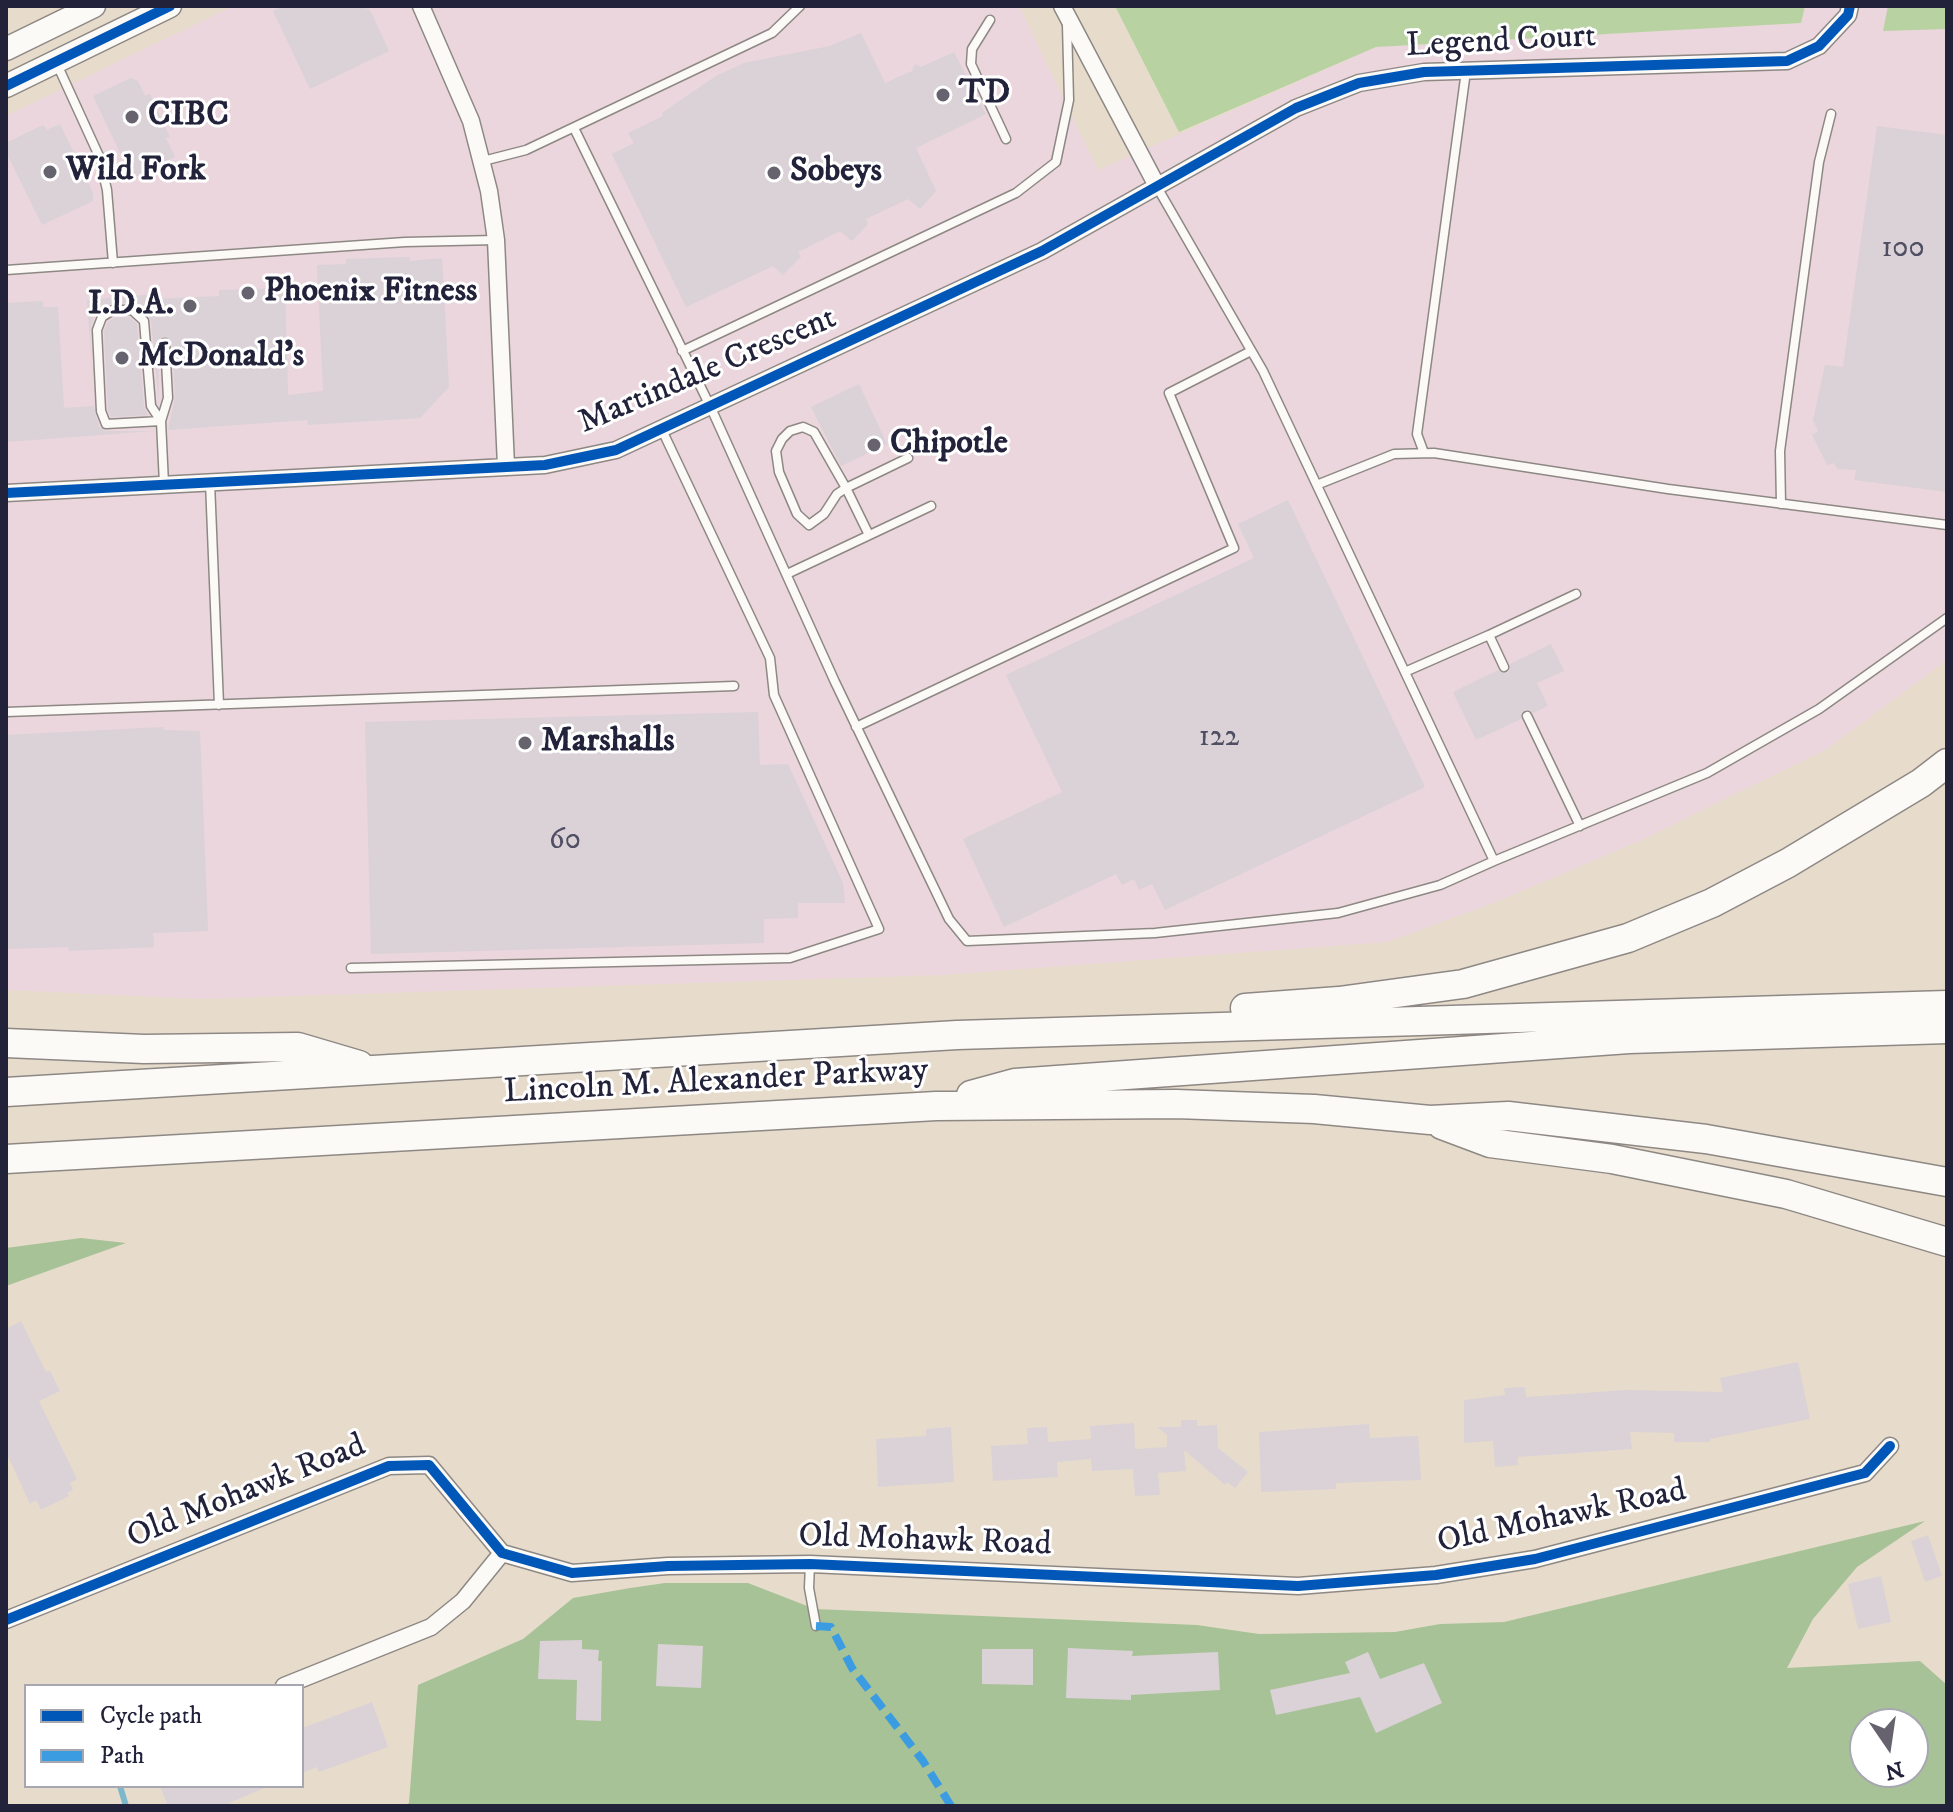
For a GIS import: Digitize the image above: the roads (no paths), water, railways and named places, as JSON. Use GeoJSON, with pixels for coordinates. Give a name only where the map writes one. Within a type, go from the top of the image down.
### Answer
{"type":"FeatureCollection","features":[{"type":"Feature","properties":{"kind":"highway"},"geometry":{"type":"LineString","coordinates":[[957,1035],[1339,1001],[1463,984],[1542,965],[1628,938],[1712,903],[1788,863],[1921,783],[1947,763]]}},
{"type":"Feature","properties":{"kind":"highway"},"geometry":{"type":"LineString","coordinates":[[957,1035],[1947,1005]]}},
{"type":"Feature","properties":{"kind":"highway"},"geometry":{"type":"LineString","coordinates":[[936,1106],[1015,1083],[1629,1039],[1947,1029]]}},
{"type":"Feature","properties":{"kind":"highway","name":"Lincoln M. Alexander Parkway"},"geometry":{"type":"LineString","coordinates":[[6,1092],[957,1035]]}},
{"type":"Feature","properties":{"kind":"highway"},"geometry":{"type":"LineString","coordinates":[[6,1043],[144,1049],[298,1047],[375,1069]]}},
{"type":"Feature","properties":{"kind":"highway","name":"Lincoln M. Alexander Parkway"},"geometry":{"type":"LineString","coordinates":[[6,1159],[936,1106],[1176,1104],[1314,1109],[1430,1120]]}},
{"type":"Feature","properties":{"kind":"highway"},"geometry":{"type":"LineString","coordinates":[[1430,1120],[1508,1116],[1706,1139],[1947,1182]]}},
{"type":"Feature","properties":{"kind":"highway"},"geometry":{"type":"LineString","coordinates":[[1430,1120],[1490,1143],[1612,1159],[1786,1194],[1947,1242]]}},
{"type":"Feature","properties":{"kind":"highway"},"geometry":{"type":"LineString","coordinates":[[6,1176],[62,1156]]}},
{"type":"Feature","properties":{"kind":"main road"},"geometry":{"type":"LineString","coordinates":[[6,49],[94,6]]}},
{"type":"Feature","properties":{"kind":"main road"},"geometry":{"type":"LineString","coordinates":[[6,86],[170,6]]}},
{"type":"Feature","properties":{"kind":"street"},"geometry":{"type":"LineString","coordinates":[[421,6],[459,91],[483,161],[496,240],[506,466]]}},
{"type":"Feature","properties":{"kind":"street","name":"Legend Court"},"geometry":{"type":"LineString","coordinates":[[1157,186],[1296,108],[1359,83],[1424,72],[1787,61],[1819,46],[1848,15],[1850,6]]}},
{"type":"Feature","properties":{"kind":"street"},"geometry":{"type":"LineString","coordinates":[[1064,11],[1157,186]]}},
{"type":"Feature","properties":{"kind":"street","name":"Martindale Crescent"},"geometry":{"type":"LineString","coordinates":[[6,493],[545,465],[602,453],[711,408],[1042,251],[1157,186]]}},
{"type":"Feature","properties":{"kind":"street","name":"Old Mohawk Road"},"geometry":{"type":"LineString","coordinates":[[6,1620],[389,1466],[429,1465],[502,1553],[572,1573],[668,1566],[810,1564],[1298,1586],[1436,1575],[1535,1559],[1865,1473],[1890,1446]]}},
{"type":"Feature","properties":{"kind":"street"},"geometry":{"type":"LineString","coordinates":[[289,1684],[431,1627],[463,1601],[502,1553]]}},
{"type":"Feature","properties":{"kind":"lane"},"geometry":{"type":"LineString","coordinates":[[483,161],[526,150],[772,33],[800,6]]}},
{"type":"Feature","properties":{"kind":"lane"},"geometry":{"type":"LineString","coordinates":[[682,351],[1016,193],[1056,162],[1069,100],[1064,11]]}},
{"type":"Feature","properties":{"kind":"lane"},"geometry":{"type":"LineString","coordinates":[[990,20],[972,49],[971,64],[1006,139]]}},
{"type":"Feature","properties":{"kind":"lane"},"geometry":{"type":"LineString","coordinates":[[56,61],[99,156],[107,190],[113,263]]}},
{"type":"Feature","properties":{"kind":"lane"},"geometry":{"type":"LineString","coordinates":[[1424,453],[1417,434],[1466,71]]}},
{"type":"Feature","properties":{"kind":"lane"},"geometry":{"type":"LineString","coordinates":[[1781,504],[1780,451],[1819,162],[1831,114]]}},
{"type":"Feature","properties":{"kind":"lane"},"geometry":{"type":"LineString","coordinates":[[574,128],[711,408],[856,727],[949,919],[967,941],[1155,933],[1338,913],[1440,885],[1707,773],[1819,709],[1947,618]]}},
{"type":"Feature","properties":{"kind":"lane"},"geometry":{"type":"LineString","coordinates":[[1157,186],[1251,351],[1319,484],[1494,861]]}},
{"type":"Feature","properties":{"kind":"lane"},"geometry":{"type":"LineString","coordinates":[[6,270],[405,242],[496,240]]}},
{"type":"Feature","properties":{"kind":"lane"},"geometry":{"type":"LineString","coordinates":[[113,310],[132,310],[144,321],[151,406],[161,421],[106,424],[101,411],[97,330],[102,317],[113,310]]}},
{"type":"Feature","properties":{"kind":"lane"},"geometry":{"type":"LineString","coordinates":[[164,484],[161,421],[168,398],[165,343]]}},
{"type":"Feature","properties":{"kind":"lane"},"geometry":{"type":"LineString","coordinates":[[856,727],[1234,548],[1169,393],[1251,351]]}},
{"type":"Feature","properties":{"kind":"lane"},"geometry":{"type":"LineString","coordinates":[[869,535],[846,488],[810,428],[790,431],[782,439],[776,461],[797,514],[809,525],[824,514],[830,501],[846,488],[908,458]]}},
{"type":"Feature","properties":{"kind":"lane"},"geometry":{"type":"LineString","coordinates":[[351,968],[790,958],[879,929],[774,695],[770,658],[662,430]]}},
{"type":"Feature","properties":{"kind":"lane"},"geometry":{"type":"LineString","coordinates":[[1319,484],[1394,454],[1424,453],[1947,525]]}},
{"type":"Feature","properties":{"kind":"lane"},"geometry":{"type":"LineString","coordinates":[[210,482],[219,705]]}},
{"type":"Feature","properties":{"kind":"lane"},"geometry":{"type":"LineString","coordinates":[[787,574],[931,506]]}},
{"type":"Feature","properties":{"kind":"lane"},"geometry":{"type":"LineString","coordinates":[[1407,671],[1576,594]]}},
{"type":"Feature","properties":{"kind":"lane"},"geometry":{"type":"LineString","coordinates":[[1489,635],[1504,667]]}},
{"type":"Feature","properties":{"kind":"lane"},"geometry":{"type":"LineString","coordinates":[[6,712],[734,686]]}},
{"type":"Feature","properties":{"kind":"lane"},"geometry":{"type":"LineString","coordinates":[[1527,716],[1580,826]]}},
{"type":"Feature","properties":{"kind":"lane"},"geometry":{"type":"LineString","coordinates":[[810,1564],[809,1588],[816,1626]]}},
{"type":"Feature","properties":{"kind":"waterway"},"geometry":{"type":"LineString","coordinates":[[121,1788],[126,1806]]}},
{"type":"Feature","properties":{"kind":"place","name":"TD"},"geometry":{"type":"Point","coordinates":[943,95]}},
{"type":"Feature","properties":{"kind":"place","name":"CIBC"},"geometry":{"type":"Point","coordinates":[132,117]}},
{"type":"Feature","properties":{"kind":"place","name":"Wild Fork"},"geometry":{"type":"Point","coordinates":[50,172]}},
{"type":"Feature","properties":{"kind":"place","name":"Sobeys"},"geometry":{"type":"Point","coordinates":[774,173]}},
{"type":"Feature","properties":{"kind":"place","name":"Phoenix Fitness"},"geometry":{"type":"Point","coordinates":[248,293]}},
{"type":"Feature","properties":{"kind":"place","name":"I.D.A."},"geometry":{"type":"Point","coordinates":[190,306]}},
{"type":"Feature","properties":{"kind":"place","name":"McDonald's"},"geometry":{"type":"Point","coordinates":[122,358]}},
{"type":"Feature","properties":{"kind":"place","name":"Chipotle"},"geometry":{"type":"Point","coordinates":[874,445]}},
{"type":"Feature","properties":{"kind":"place","name":"Marshalls"},"geometry":{"type":"Point","coordinates":[525,743]}}]}
